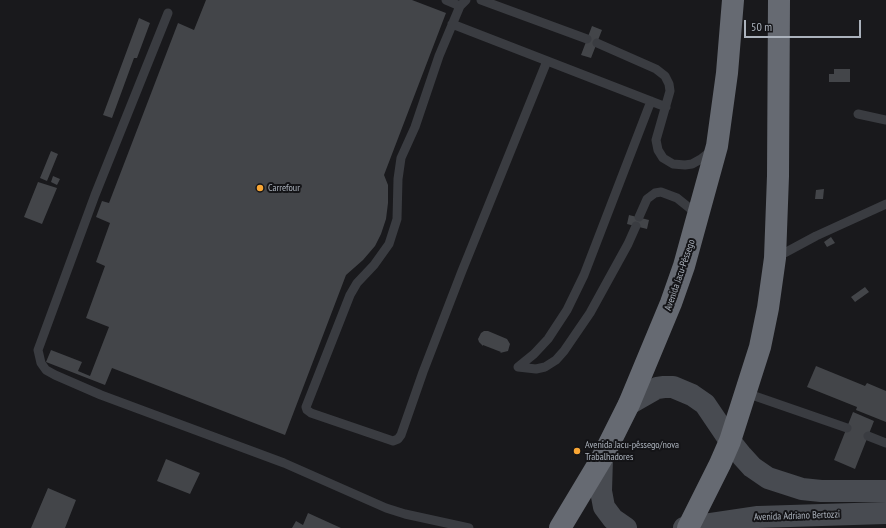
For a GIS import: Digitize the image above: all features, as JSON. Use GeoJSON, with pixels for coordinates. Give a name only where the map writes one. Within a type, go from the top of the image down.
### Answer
{"type":"FeatureCollection","features":[{"type":"Feature","properties":{"kind":"highway","name":"Avenida Jacu-Pêssego"},"geometry":{"type":"LineString","coordinates":[[560,528],[602,458],[629,404],[671,303],[684,266],[717,146],[727,73],[733,0]]}},
{"type":"Feature","properties":{"kind":"highway"},"geometry":{"type":"LineString","coordinates":[[687,528],[720,464],[730,441],[760,347],[768,308],[775,258],[778,176],[780,0]]}},
{"type":"Feature","properties":{"kind":"main road"},"geometry":{"type":"LineString","coordinates":[[629,404],[657,388],[664,386],[673,387],[692,395],[705,404],[730,441],[752,467],[768,478],[802,489],[821,491],[886,491]]}},
{"type":"Feature","properties":{"kind":"main road"},"geometry":{"type":"LineString","coordinates":[[602,458],[600,491],[604,507],[613,519],[626,528]]}},
{"type":"Feature","properties":{"kind":"main road","name":"Avenida Adriano Bertozzi"},"geometry":{"type":"LineString","coordinates":[[687,528],[758,517],[886,513]]}},
{"type":"Feature","properties":{"kind":"lane"},"geometry":{"type":"LineString","coordinates":[[446,0],[463,3],[452,24],[401,158],[398,179],[397,219],[389,244],[374,265],[353,288],[306,407],[307,410],[316,416],[393,441],[398,440],[402,435],[423,372],[464,264],[546,61]]}},
{"type":"Feature","properties":{"kind":"lane"},"geometry":{"type":"LineString","coordinates":[[481,0],[587,39]]}},
{"type":"Feature","properties":{"kind":"lane"},"geometry":{"type":"LineString","coordinates":[[168,13],[95,195],[38,350],[40,363],[46,370],[55,375],[101,395],[284,463],[386,508],[405,514],[469,528]]}},
{"type":"Feature","properties":{"kind":"lane"},"geometry":{"type":"LineString","coordinates":[[452,24],[666,107]]}},
{"type":"Feature","properties":{"kind":"lane"},"geometry":{"type":"LineString","coordinates":[[597,43],[661,72],[665,76],[669,84],[670,91],[656,140],[658,150],[664,158],[673,164],[685,166],[701,159],[717,146]]}},
{"type":"Feature","properties":{"kind":"lane"},"geometry":{"type":"LineString","coordinates":[[651,100],[584,274],[567,310],[548,339],[534,354],[518,367],[536,369],[545,367],[556,360],[564,350],[590,313],[628,244],[647,199],[655,193],[661,192],[677,198],[699,215]]}},
{"type":"Feature","properties":{"kind":"lane"},"geometry":{"type":"LineString","coordinates":[[858,114],[886,120]]}},
{"type":"Feature","properties":{"kind":"lane"},"geometry":{"type":"LineString","coordinates":[[775,258],[816,236],[886,204]]}},
{"type":"Feature","properties":{"kind":"lane"},"geometry":{"type":"LineString","coordinates":[[746,393],[847,428]]}},
{"type":"Feature","properties":{"kind":"lane"},"geometry":{"type":"LineString","coordinates":[[868,436],[886,443]]}},
{"type":"Feature","properties":{"kind":"building"},"geometry":{"type":"Polygon","coordinates":[[[206,0],[412,0],[446,13],[384,175],[388,185],[388,203],[386,219],[381,234],[375,246],[363,260],[346,275],[285,435],[112,368],[105,385],[46,362],[51,350],[82,362],[78,371],[90,376],[109,327],[86,318],[105,266],[96,262],[110,223],[96,217],[102,201],[109,203],[178,23],[194,30],[206,0]]]}},
{"type":"Feature","properties":{"kind":"building"},"geometry":{"type":"Polygon","coordinates":[[[139,18],[150,23],[137,58],[134,58],[112,118],[103,115],[139,18]]]}},
{"type":"Feature","properties":{"kind":"building"},"geometry":{"type":"Polygon","coordinates":[[[592,26],[602,30],[591,58],[581,55],[592,26]]]}},
{"type":"Feature","properties":{"kind":"building"},"geometry":{"type":"Polygon","coordinates":[[[834,69],[850,69],[850,82],[829,82],[829,74],[834,74],[834,69]]]}},
{"type":"Feature","properties":{"kind":"building"},"geometry":{"type":"Polygon","coordinates":[[[51,151],[58,154],[47,181],[40,178],[51,151]]]}},
{"type":"Feature","properties":{"kind":"building"},"geometry":{"type":"Polygon","coordinates":[[[53,176],[60,179],[57,185],[51,182],[53,176]]]}},
{"type":"Feature","properties":{"kind":"building"},"geometry":{"type":"Polygon","coordinates":[[[38,182],[57,188],[42,224],[24,217],[38,182]]]}},
{"type":"Feature","properties":{"kind":"building"},"geometry":{"type":"Polygon","coordinates":[[[824,189],[823,199],[815,199],[816,190],[824,189]]]}},
{"type":"Feature","properties":{"kind":"building"},"geometry":{"type":"Polygon","coordinates":[[[629,215],[649,220],[647,229],[627,224],[629,215]]]}},
{"type":"Feature","properties":{"kind":"building"},"geometry":{"type":"Polygon","coordinates":[[[831,237],[835,243],[827,247],[824,242],[831,237]]]}},
{"type":"Feature","properties":{"kind":"building"},"geometry":{"type":"Polygon","coordinates":[[[865,287],[869,292],[855,302],[851,297],[865,287]]]}},
{"type":"Feature","properties":{"kind":"building"},"geometry":{"type":"Polygon","coordinates":[[[484,331],[488,331],[507,339],[510,344],[508,351],[500,353],[501,352],[483,346],[478,339],[484,331]]]}},
{"type":"Feature","properties":{"kind":"building"},"geometry":{"type":"Polygon","coordinates":[[[816,366],[865,386],[867,383],[886,391],[886,422],[856,410],[857,407],[807,387],[816,366]]]}},
{"type":"Feature","properties":{"kind":"building"},"geometry":{"type":"Polygon","coordinates":[[[853,412],[874,421],[855,469],[834,460],[853,412]]]}},
{"type":"Feature","properties":{"kind":"building"},"geometry":{"type":"Polygon","coordinates":[[[166,459],[200,473],[190,494],[157,481],[166,459]]]}},
{"type":"Feature","properties":{"kind":"building"},"geometry":{"type":"Polygon","coordinates":[[[48,488],[76,500],[65,528],[31,528],[48,488]]]}},
{"type":"Feature","properties":{"kind":"building"},"geometry":{"type":"Polygon","coordinates":[[[308,513],[341,528],[292,528],[296,521],[303,525],[308,513]]]}},
{"type":"Feature","properties":{"kind":"place","name":"Carrefour"},"geometry":{"type":"Point","coordinates":[260,188]}},
{"type":"Feature","properties":{"kind":"place","name":"Avenida Jacu-pêssego/nova Trabalhadores"},"geometry":{"type":"Point","coordinates":[577,451]}}]}
